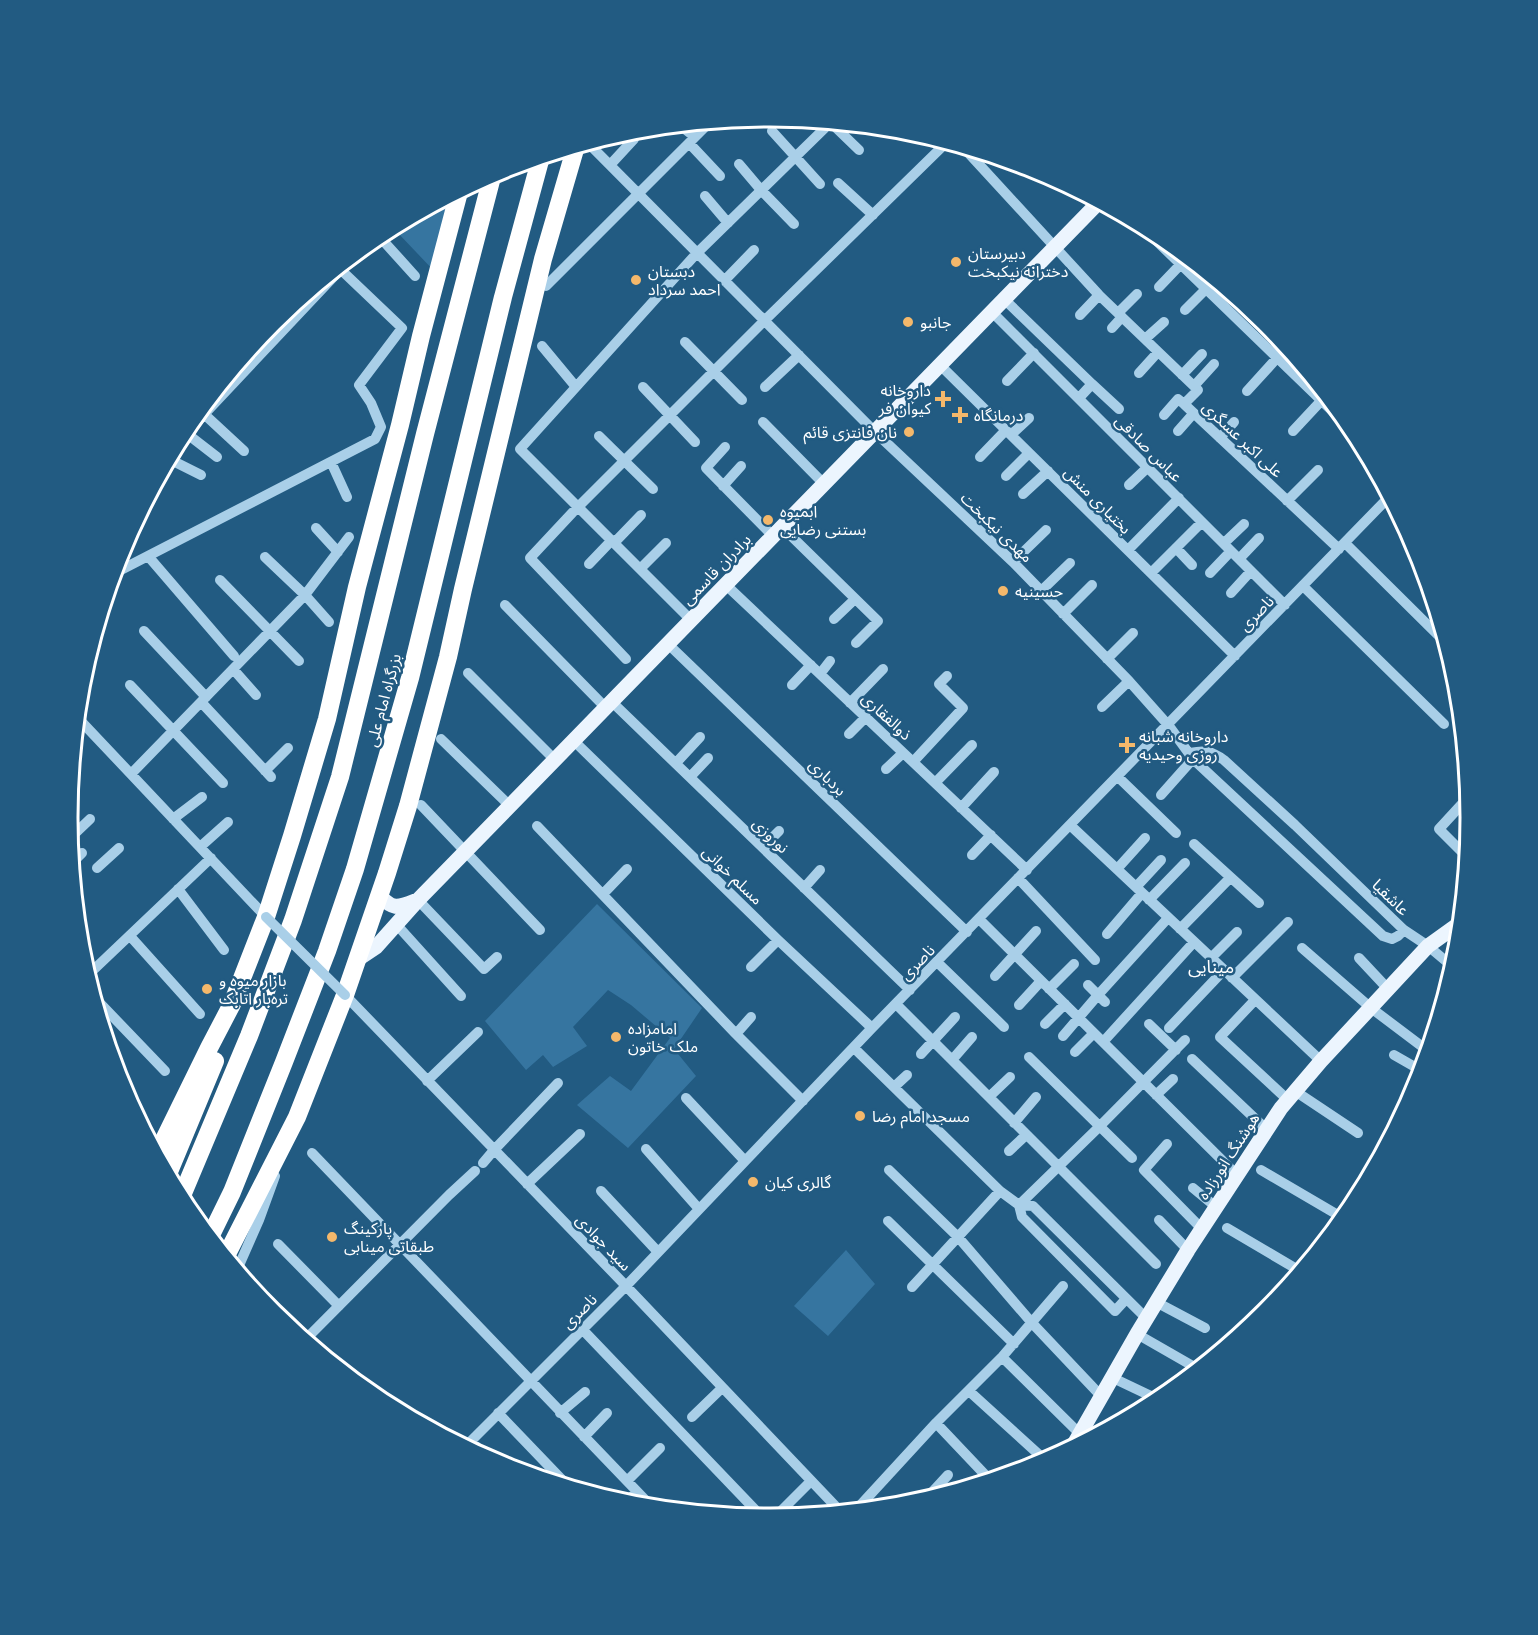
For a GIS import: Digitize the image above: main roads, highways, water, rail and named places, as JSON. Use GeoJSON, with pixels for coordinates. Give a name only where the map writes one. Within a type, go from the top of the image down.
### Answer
{"type":"FeatureCollection","features":[{"type":"Feature","properties":{"kind":"highway"},"geometry":{"type":"LineString","coordinates":[[230,1249],[297,1117],[345,995],[408,806],[446,667],[540,271],[573,155]]}},
{"type":"Feature","properties":{"kind":"highway","name":"بزرگراه امام علی"},"geometry":{"type":"LineString","coordinates":[[214,1229],[232,1192],[284,1062],[327,951],[355,869],[410,678],[500,309],[539,166]]}},
{"type":"Feature","properties":{"kind":"highway","name":"بزرگراه امام علی"},"geometry":{"type":"LineString","coordinates":[[186,1187],[249,1036],[283,947],[340,777],[490,186]]}},
{"type":"Feature","properties":{"kind":"highway"},"geometry":{"type":"LineString","coordinates":[[172,1165],[218,1054],[232,1004],[266,917],[327,719],[357,587],[398,436],[456,202]]}},
{"type":"Feature","properties":{"kind":"highway"},"geometry":{"type":"LineString","coordinates":[[162,1146],[232,1004]]}},
{"type":"Feature","properties":{"kind":"main road","name":"برادران قاسمی"},"geometry":{"type":"LineString","coordinates":[[357,959],[376,947],[418,900],[1093,208]]}},
{"type":"Feature","properties":{"kind":"main road"},"geometry":{"type":"LineString","coordinates":[[379,895],[388,904],[398,908],[418,900]]}},
{"type":"Feature","properties":{"kind":"main road","name":"هوشنگ انورزاده"},"geometry":{"type":"LineString","coordinates":[[1080,1434],[1146,1318],[1188,1250],[1292,1096],[1321,1061],[1428,946],[1451,930]]}},
{"type":"Feature","properties":{"kind":"place","name":"دبیرستان دخترانه نیکبخت"},"geometry":{"type":"Point","coordinates":[956,262]}},
{"type":"Feature","properties":{"kind":"place","name":"دبستان احمد سرداد"},"geometry":{"type":"Point","coordinates":[636,280]}},
{"type":"Feature","properties":{"kind":"place","name":"جانبو"},"geometry":{"type":"Point","coordinates":[908,322]}},
{"type":"Feature","properties":{"kind":"place","name":"داروخانه کیوان فر"},"geometry":{"type":"Point","coordinates":[943,399]}},
{"type":"Feature","properties":{"kind":"place","name":"درمانگاه"},"geometry":{"type":"Point","coordinates":[960,415]}},
{"type":"Feature","properties":{"kind":"place","name":"نان فانتزی قائم"},"geometry":{"type":"Point","coordinates":[909,432]}},
{"type":"Feature","properties":{"kind":"place","name":"ابمیوه بستنی رضایی"},"geometry":{"type":"Point","coordinates":[768,520]}},
{"type":"Feature","properties":{"kind":"place","name":"حسینیه"},"geometry":{"type":"Point","coordinates":[1003,591]}},
{"type":"Feature","properties":{"kind":"place","name":"داروخانه شبانه روزی وحیدیه"},"geometry":{"type":"Point","coordinates":[1127,745]}},
{"type":"Feature","properties":{"kind":"place","name":"بازار میوه و تره‌بار اتابک"},"geometry":{"type":"Point","coordinates":[207,989]}},
{"type":"Feature","properties":{"kind":"place","name":"امامزاده ملک خاتون"},"geometry":{"type":"Point","coordinates":[616,1037]}},
{"type":"Feature","properties":{"kind":"place","name":"مسجد امام رضا"},"geometry":{"type":"Point","coordinates":[860,1116]}},
{"type":"Feature","properties":{"kind":"place","name":"گالری کیان"},"geometry":{"type":"Point","coordinates":[753,1182]}},
{"type":"Feature","properties":{"kind":"place","name":"پارکینگ طبقاتی مینابی"},"geometry":{"type":"Point","coordinates":[332,1237]}},
{"type":"Feature","properties":{"kind":"district","name":"مینایی"},"geometry":{"type":"Point","coordinates":[1211,966]}}]}
